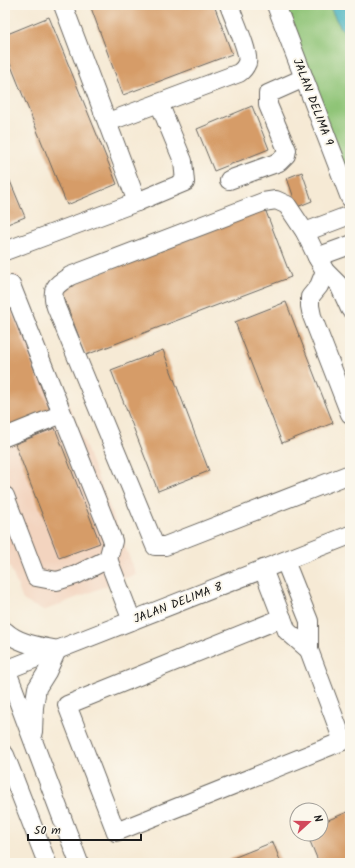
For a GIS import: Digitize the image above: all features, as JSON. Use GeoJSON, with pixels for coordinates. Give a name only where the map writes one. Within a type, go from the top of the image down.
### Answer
{"type":"FeatureCollection","features":[{"type":"Feature","properties":{"kind":"street"},"geometry":{"type":"LineString","coordinates":[[63,5],[137,202]]}},
{"type":"Feature","properties":{"kind":"street"},"geometry":{"type":"LineString","coordinates":[[108,122],[238,73],[244,69],[247,62],[246,52],[229,5]]}},
{"type":"Feature","properties":{"kind":"street","name":"JALAN DELIMA 9"},"geometry":{"type":"LineString","coordinates":[[276,5],[350,198]]}},
{"type":"Feature","properties":{"kind":"street"},"geometry":{"type":"LineString","coordinates":[[229,180],[279,162],[284,158],[287,150],[268,105],[268,94],[304,78]]}},
{"type":"Feature","properties":{"kind":"street"},"geometry":{"type":"LineString","coordinates":[[5,251],[137,202],[185,182],[182,161],[159,103]]}},
{"type":"Feature","properties":{"kind":"street"},"geometry":{"type":"LineString","coordinates":[[350,310],[339,285],[321,264],[305,232],[287,205],[276,200],[263,202],[70,276],[55,286],[52,296],[155,546],[164,546],[350,474]]}},
{"type":"Feature","properties":{"kind":"street"},"geometry":{"type":"LineString","coordinates":[[305,232],[350,215]]}},
{"type":"Feature","properties":{"kind":"street"},"geometry":{"type":"LineString","coordinates":[[321,264],[350,245]]}},
{"type":"Feature","properties":{"kind":"street"},"geometry":{"type":"LineString","coordinates":[[321,264],[319,286],[310,297],[310,306],[312,316],[350,414]]}},
{"type":"Feature","properties":{"kind":"street"},"geometry":{"type":"LineString","coordinates":[[5,288],[12,286],[113,541],[108,559],[132,621]]}},
{"type":"Feature","properties":{"kind":"street"},"geometry":{"type":"LineString","coordinates":[[5,437],[62,414]]}},
{"type":"Feature","properties":{"kind":"street"},"geometry":{"type":"LineString","coordinates":[[5,496],[36,577],[57,581],[108,559]]}},
{"type":"Feature","properties":{"kind":"street","name":"JALAN DELIMA 8"},"geometry":{"type":"LineString","coordinates":[[6,668],[57,650],[350,535]]}},
{"type":"Feature","properties":{"kind":"street"},"geometry":{"type":"LineString","coordinates":[[282,618],[67,705],[116,832],[343,741],[309,650],[309,621],[285,561]]}},
{"type":"Feature","properties":{"kind":"street"},"geometry":{"type":"LineString","coordinates":[[263,569],[287,631],[309,650]]}},
{"type":"Feature","properties":{"kind":"street"},"geometry":{"type":"LineString","coordinates":[[5,631],[11,637],[57,650],[38,688],[34,707],[33,739]]}},
{"type":"Feature","properties":{"kind":"street"},"geometry":{"type":"LineString","coordinates":[[6,668],[80,863]]}},
{"type":"Feature","properties":{"kind":"street"},"geometry":{"type":"LineString","coordinates":[[5,754],[47,863]]}},
{"type":"Feature","properties":{"kind":"shaded area"},"geometry":{"type":"Polygon","coordinates":[[[17,274],[136,574],[43,611],[23,600],[5,554],[5,279],[17,274]]]}},
{"type":"Feature","properties":{"kind":"green space"},"geometry":{"type":"Polygon","coordinates":[[[279,5],[350,5],[350,187],[279,5]]]}},
{"type":"Feature","properties":{"kind":"water"},"geometry":{"type":"Polygon","coordinates":[[[329,5],[350,5],[350,36],[340,27],[329,5]]]}},
{"type":"Feature","properties":{"kind":"building"},"geometry":{"type":"Polygon","coordinates":[[[90,5],[214,5],[232,54],[123,95],[90,5]]]}},
{"type":"Feature","properties":{"kind":"building"},"geometry":{"type":"Polygon","coordinates":[[[49,17],[117,184],[67,205],[5,51],[5,35],[49,17]]]}},
{"type":"Feature","properties":{"kind":"building"},"geometry":{"type":"Polygon","coordinates":[[[252,106],[269,149],[214,171],[197,129],[252,106]]]}},
{"type":"Feature","properties":{"kind":"building"},"geometry":{"type":"Polygon","coordinates":[[[5,169],[25,217],[5,225],[5,169]]]}},
{"type":"Feature","properties":{"kind":"building"},"geometry":{"type":"Polygon","coordinates":[[[302,172],[312,201],[297,207],[287,178],[302,172]]]}},
{"type":"Feature","properties":{"kind":"building"},"geometry":{"type":"Polygon","coordinates":[[[265,209],[291,277],[86,355],[60,288],[265,209]]]}},
{"type":"Feature","properties":{"kind":"building"},"geometry":{"type":"Polygon","coordinates":[[[7,299],[51,413],[9,428],[5,417],[5,300],[7,299]]]}},
{"type":"Feature","properties":{"kind":"building"},"geometry":{"type":"Polygon","coordinates":[[[286,302],[333,423],[282,443],[235,322],[286,302]]]}},
{"type":"Feature","properties":{"kind":"building"},"geometry":{"type":"Polygon","coordinates":[[[163,350],[209,471],[158,491],[111,370],[163,350]]]}},
{"type":"Feature","properties":{"kind":"building"},"geometry":{"type":"Polygon","coordinates":[[[55,428],[100,543],[59,558],[15,444],[55,428]]]}},
{"type":"Feature","properties":{"kind":"building"},"geometry":{"type":"Polygon","coordinates":[[[350,811],[350,863],[319,863],[310,842],[329,842],[329,820],[350,811]]]}},
{"type":"Feature","properties":{"kind":"building"},"geometry":{"type":"Polygon","coordinates":[[[273,842],[281,863],[229,863],[228,860],[273,842]]]}}]}
